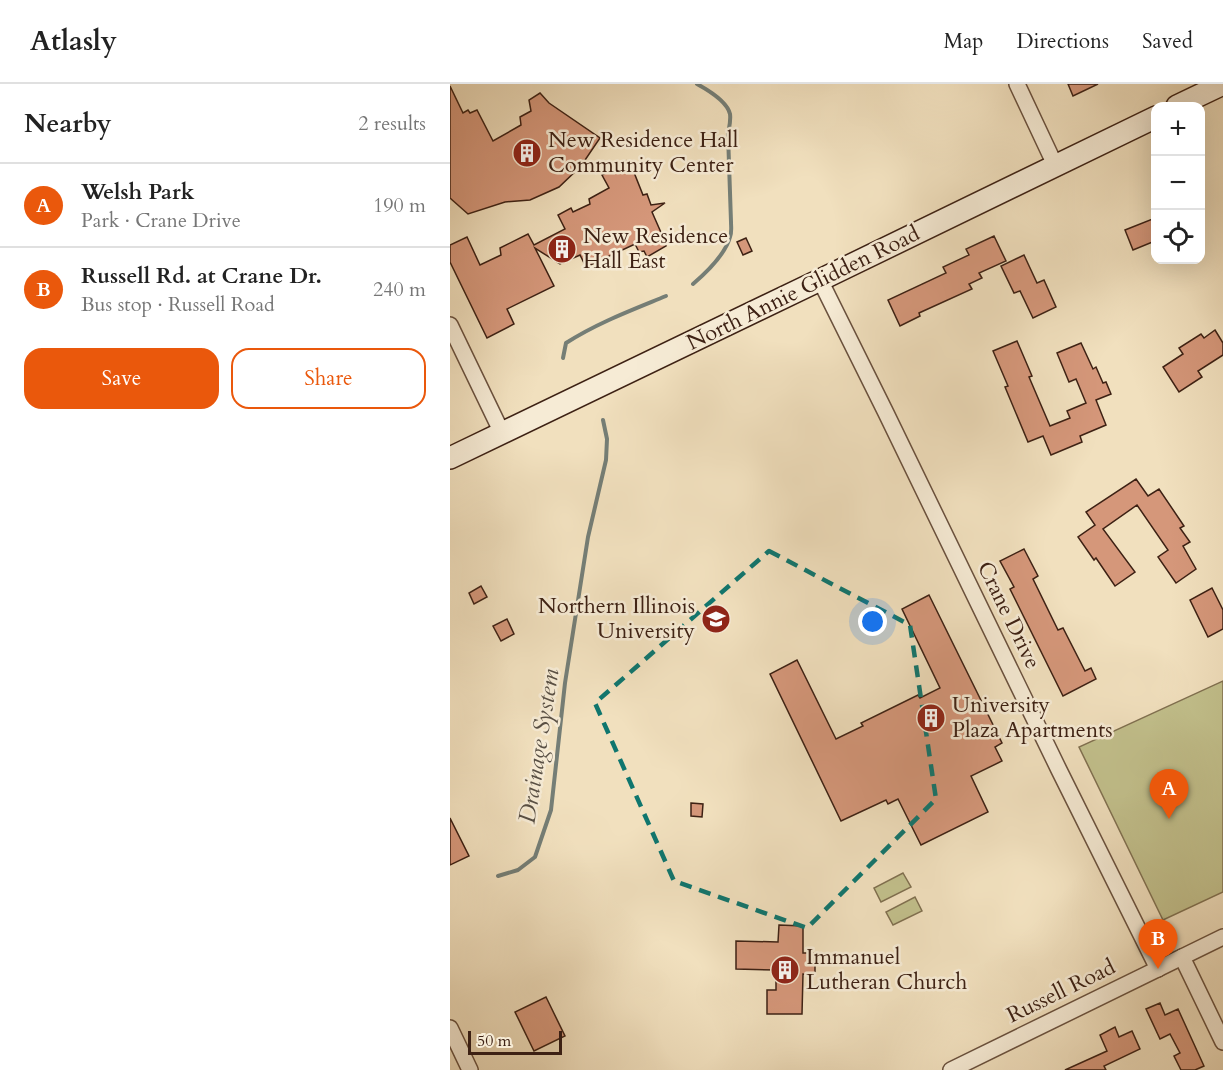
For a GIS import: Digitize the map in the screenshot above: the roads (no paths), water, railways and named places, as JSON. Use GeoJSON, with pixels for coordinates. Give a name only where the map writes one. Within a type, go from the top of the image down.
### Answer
{"type":"FeatureCollection","features":[{"type":"Feature","properties":{"kind":"main road"},"geometry":{"type":"LineString","coordinates":[[1185,102],[1223,84]]}},
{"type":"Feature","properties":{"kind":"main road","name":"North Annie Glidden Road"},"geometry":{"type":"LineString","coordinates":[[450,458],[1151,119]]}},
{"type":"Feature","properties":{"kind":"street"},"geometry":{"type":"LineString","coordinates":[[1017,84],[1056,166]]}},
{"type":"Feature","properties":{"kind":"street","name":"Crane Drive"},"geometry":{"type":"LineString","coordinates":[[820,280],[1158,969]]}},
{"type":"Feature","properties":{"kind":"street"},"geometry":{"type":"LineString","coordinates":[[450,326],[502,433]]}},
{"type":"Feature","properties":{"kind":"street","name":"Russell Road"},"geometry":{"type":"LineString","coordinates":[[951,1070],[1223,937]]}},
{"type":"Feature","properties":{"kind":"street"},"geometry":{"type":"LineString","coordinates":[[1182,957],[1223,1042]]}},
{"type":"Feature","properties":{"kind":"street"},"geometry":{"type":"LineString","coordinates":[[450,1028],[470,1070]]}},
{"type":"Feature","properties":{"kind":"waterway","name":"Drainage System"},"geometry":{"type":"LineString","coordinates":[[693,284],[720,257],[731,235],[728,134],[730,114],[721,100],[697,84]]}},
{"type":"Feature","properties":{"kind":"waterway","name":"Drainage System"},"geometry":{"type":"LineString","coordinates":[[563,358],[566,343],[615,317],[666,296]]}},
{"type":"Feature","properties":{"kind":"waterway","name":"Drainage System"},"geometry":{"type":"LineString","coordinates":[[498,876],[518,870],[535,857],[551,810],[565,683],[588,537],[606,460],[607,439],[603,420]]}},
{"type":"Feature","properties":{"kind":"place","name":"New Residence Hall Community Center"},"geometry":{"type":"Point","coordinates":[527,153]}},
{"type":"Feature","properties":{"kind":"place","name":"New Residence Hall East"},"geometry":{"type":"Point","coordinates":[562,249]}},
{"type":"Feature","properties":{"kind":"place","name":"Northern Illinois University"},"geometry":{"type":"Point","coordinates":[716,619]}},
{"type":"Feature","properties":{"kind":"place","name":"University Plaza Apartments"},"geometry":{"type":"Point","coordinates":[931,718]}},
{"type":"Feature","properties":{"kind":"place","name":"Welsh Park"},"geometry":{"type":"Point","coordinates":[1169,819]}},
{"type":"Feature","properties":{"kind":"place","name":"Russell Rd. at Crane Dr."},"geometry":{"type":"Point","coordinates":[1158,969]}},
{"type":"Feature","properties":{"kind":"place","name":"Immanuel Lutheran Church"},"geometry":{"type":"Point","coordinates":[785,970]}}]}
